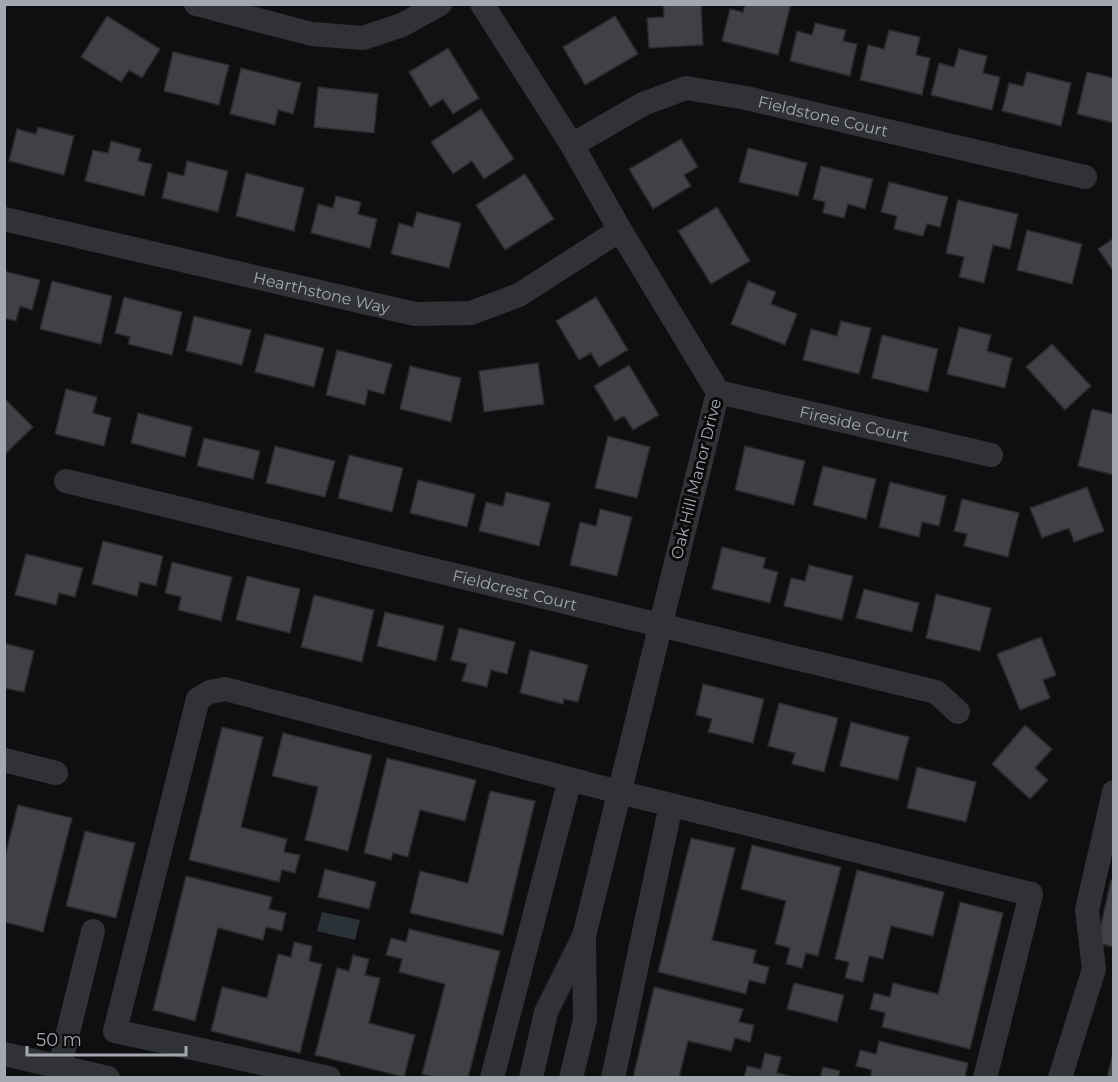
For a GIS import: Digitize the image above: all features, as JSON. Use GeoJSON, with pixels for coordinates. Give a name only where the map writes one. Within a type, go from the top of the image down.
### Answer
{"type":"FeatureCollection","features":[{"type":"Feature","properties":{"kind":"street"},"geometry":{"type":"LineString","coordinates":[[196,4],[312,34],[363,38],[402,26],[440,4]]}},
{"type":"Feature","properties":{"kind":"street","name":"Oak Hill Manor Drive"},"geometry":{"type":"LineString","coordinates":[[482,4],[572,145],[620,230],[718,392],[584,936],[546,1012],[531,1077]]}},
{"type":"Feature","properties":{"kind":"street","name":"Fieldstone Court"},"geometry":{"type":"LineString","coordinates":[[572,145],[643,104],[686,88],[746,98],[1085,177]]}},
{"type":"Feature","properties":{"kind":"street","name":"Hearthstone Way"},"geometry":{"type":"LineString","coordinates":[[4,219],[415,314],[471,314],[519,296],[620,230]]}},
{"type":"Feature","properties":{"kind":"street","name":"Fireside Court"},"geometry":{"type":"LineString","coordinates":[[718,392],[991,454]]}},
{"type":"Feature","properties":{"kind":"street","name":"Fieldcrest Court"},"geometry":{"type":"LineString","coordinates":[[66,481],[936,692],[958,712]]}},
{"type":"Feature","properties":{"kind":"street"},"geometry":{"type":"LineString","coordinates":[[330,1077],[115,1031],[198,699],[210,692],[225,689],[619,792],[1031,894],[985,1077]]}},
{"type":"Feature","properties":{"kind":"street"},"geometry":{"type":"LineString","coordinates":[[4,760],[56,773]]}},
{"type":"Feature","properties":{"kind":"street"},"geometry":{"type":"LineString","coordinates":[[492,1077],[570,779]]}},
{"type":"Feature","properties":{"kind":"street"},"geometry":{"type":"LineString","coordinates":[[1060,1077],[1094,969],[1087,910],[1113,792]]}},
{"type":"Feature","properties":{"kind":"street"},"geometry":{"type":"LineString","coordinates":[[613,1077],[671,805]]}},
{"type":"Feature","properties":{"kind":"street"},"geometry":{"type":"LineString","coordinates":[[60,1065],[93,931]]}},
{"type":"Feature","properties":{"kind":"street","name":"Oak Hill Manor Drive"},"geometry":{"type":"LineString","coordinates":[[571,1077],[585,1020],[584,936]]}},
{"type":"Feature","properties":{"kind":"street"},"geometry":{"type":"LineString","coordinates":[[4,1054],[108,1077]]}},
{"type":"Feature","properties":{"kind":"shaded area"},"geometry":{"type":"Polygon","coordinates":[[[322,912],[360,920],[355,940],[317,931],[322,912]]]}},
{"type":"Feature","properties":{"kind":"building"},"geometry":{"type":"Polygon","coordinates":[[[663,4],[701,4],[703,45],[649,48],[647,18],[664,17],[663,4]]]}},
{"type":"Feature","properties":{"kind":"building"},"geometry":{"type":"Polygon","coordinates":[[[745,4],[791,4],[778,55],[722,41],[730,9],[743,12],[745,4]]]}},
{"type":"Feature","properties":{"kind":"building"},"geometry":{"type":"Polygon","coordinates":[[[107,16],[160,49],[142,78],[129,70],[121,82],[81,57],[107,16]]]}},
{"type":"Feature","properties":{"kind":"building"},"geometry":{"type":"Polygon","coordinates":[[[615,16],[638,54],[585,85],[563,47],[615,16]]]}},
{"type":"Feature","properties":{"kind":"building"},"geometry":{"type":"Polygon","coordinates":[[[815,23],[846,30],[843,41],[857,44],[850,76],[790,61],[797,31],[812,35],[815,23]]]}},
{"type":"Feature","properties":{"kind":"building"},"geometry":{"type":"Polygon","coordinates":[[[889,30],[920,37],[916,55],[930,58],[922,95],[860,80],[868,45],[884,49],[889,30]]]}},
{"type":"Feature","properties":{"kind":"building"},"geometry":{"type":"Polygon","coordinates":[[[448,48],[479,98],[453,114],[443,99],[430,107],[409,72],[448,48]]]}},
{"type":"Feature","properties":{"kind":"building"},"geometry":{"type":"Polygon","coordinates":[[[959,49],[987,56],[983,73],[1000,77],[992,110],[931,95],[939,63],[954,67],[959,49]]]}},
{"type":"Feature","properties":{"kind":"building"},"geometry":{"type":"Polygon","coordinates":[[[173,52],[229,65],[219,105],[164,91],[173,52]]]}},
{"type":"Feature","properties":{"kind":"building"},"geometry":{"type":"Polygon","coordinates":[[[241,68],[301,83],[293,114],[278,110],[275,125],[230,114],[241,68]]]}},
{"type":"Feature","properties":{"kind":"building"},"geometry":{"type":"Polygon","coordinates":[[[1027,72],[1071,83],[1061,126],[1002,111],[1009,83],[1023,86],[1027,72]]]}},
{"type":"Feature","properties":{"kind":"building"},"geometry":{"type":"Polygon","coordinates":[[[1087,72],[1114,78],[1114,123],[1077,114],[1087,72]]]}},
{"type":"Feature","properties":{"kind":"building"},"geometry":{"type":"Polygon","coordinates":[[[318,87],[378,94],[374,133],[314,127],[318,87]]]}},
{"type":"Feature","properties":{"kind":"building"},"geometry":{"type":"Polygon","coordinates":[[[481,109],[514,159],[484,179],[472,161],[453,174],[431,142],[481,109]]]}},
{"type":"Feature","properties":{"kind":"building"},"geometry":{"type":"Polygon","coordinates":[[[38,127],[74,136],[64,175],[9,161],[17,129],[36,134],[38,127]]]}},
{"type":"Feature","properties":{"kind":"building"},"geometry":{"type":"Polygon","coordinates":[[[681,139],[698,167],[684,175],[691,186],[653,209],[629,169],[681,139]]]}},
{"type":"Feature","properties":{"kind":"building"},"geometry":{"type":"Polygon","coordinates":[[[111,141],[141,149],[138,161],[152,164],[144,196],[85,181],[93,150],[108,153],[111,141]]]}},
{"type":"Feature","properties":{"kind":"building"},"geometry":{"type":"Polygon","coordinates":[[[748,148],[807,163],[798,196],[739,182],[748,148]]]}},
{"type":"Feature","properties":{"kind":"building"},"geometry":{"type":"Polygon","coordinates":[[[187,161],[228,171],[218,212],[162,198],[168,172],[184,176],[187,161]]]}},
{"type":"Feature","properties":{"kind":"building"},"geometry":{"type":"Polygon","coordinates":[[[821,166],[873,179],[865,209],[848,204],[844,218],[823,213],[825,202],[813,199],[821,166]]]}},
{"type":"Feature","properties":{"kind":"building"},"geometry":{"type":"Polygon","coordinates":[[[246,173],[304,188],[294,231],[236,216],[246,173]]]}},
{"type":"Feature","properties":{"kind":"building"},"geometry":{"type":"Polygon","coordinates":[[[525,174],[554,219],[505,250],[476,205],[525,174]]]}},
{"type":"Feature","properties":{"kind":"building"},"geometry":{"type":"Polygon","coordinates":[[[889,182],[948,197],[940,227],[927,224],[923,236],[894,229],[897,216],[881,212],[889,182]]]}},
{"type":"Feature","properties":{"kind":"building"},"geometry":{"type":"Polygon","coordinates":[[[336,196],[361,202],[358,214],[377,219],[370,248],[311,233],[318,204],[333,208],[336,196]]]}},
{"type":"Feature","properties":{"kind":"building"},"geometry":{"type":"Polygon","coordinates":[[[958,200],[1018,214],[1010,249],[993,245],[984,283],[959,277],[964,257],[946,253],[958,200]]]}},
{"type":"Feature","properties":{"kind":"building"},"geometry":{"type":"Polygon","coordinates":[[[717,207],[750,261],[711,284],[678,231],[717,207]]]}},
{"type":"Feature","properties":{"kind":"building"},"geometry":{"type":"Polygon","coordinates":[[[417,212],[461,223],[449,268],[391,254],[399,223],[413,227],[417,212]]]}},
{"type":"Feature","properties":{"kind":"building"},"geometry":{"type":"Polygon","coordinates":[[[1027,230],[1082,244],[1072,284],[1017,270],[1027,230]]]}},
{"type":"Feature","properties":{"kind":"building"},"geometry":{"type":"Polygon","coordinates":[[[1114,238],[1114,272],[1098,249],[1114,238]]]}},
{"type":"Feature","properties":{"kind":"building"},"geometry":{"type":"Polygon","coordinates":[[[4,271],[40,280],[32,310],[20,306],[16,321],[4,318],[4,271]]]}},
{"type":"Feature","properties":{"kind":"building"},"geometry":{"type":"Polygon","coordinates":[[[52,281],[112,296],[101,344],[40,329],[52,281]]]}},
{"type":"Feature","properties":{"kind":"building"},"geometry":{"type":"Polygon","coordinates":[[[748,281],[776,292],[771,304],[797,314],[785,345],[731,324],[748,281]]]}},
{"type":"Feature","properties":{"kind":"building"},"geometry":{"type":"Polygon","coordinates":[[[124,297],[182,312],[172,355],[128,344],[130,337],[115,333],[124,297]]]}},
{"type":"Feature","properties":{"kind":"building"},"geometry":{"type":"Polygon","coordinates":[[[596,297],[628,350],[599,367],[591,353],[579,360],[556,321],[596,297]]]}},
{"type":"Feature","properties":{"kind":"building"},"geometry":{"type":"Polygon","coordinates":[[[194,316],[251,330],[242,365],[186,351],[194,316]]]}},
{"type":"Feature","properties":{"kind":"building"},"geometry":{"type":"Polygon","coordinates":[[[841,321],[871,328],[859,374],[803,360],[811,329],[837,336],[841,321]]]}},
{"type":"Feature","properties":{"kind":"building"},"geometry":{"type":"Polygon","coordinates":[[[959,327],[991,335],[987,351],[1012,358],[1005,388],[947,374],[959,327]]]}},
{"type":"Feature","properties":{"kind":"building"},"geometry":{"type":"Polygon","coordinates":[[[265,334],[324,348],[314,387],[255,372],[265,334]]]}},
{"type":"Feature","properties":{"kind":"building"},"geometry":{"type":"Polygon","coordinates":[[[882,335],[938,349],[928,392],[872,378],[882,335]]]}},
{"type":"Feature","properties":{"kind":"building"},"geometry":{"type":"Polygon","coordinates":[[[1052,344],[1091,386],[1065,410],[1026,367],[1052,344]]]}},
{"type":"Feature","properties":{"kind":"building"},"geometry":{"type":"Polygon","coordinates":[[[337,350],[392,364],[384,394],[368,390],[365,405],[326,395],[337,350]]]}},
{"type":"Feature","properties":{"kind":"building"},"geometry":{"type":"Polygon","coordinates":[[[538,363],[544,404],[484,412],[479,371],[538,363]]]}},
{"type":"Feature","properties":{"kind":"building"},"geometry":{"type":"Polygon","coordinates":[[[629,365],[659,415],[633,430],[624,416],[615,421],[594,386],[629,365]]]}},
{"type":"Feature","properties":{"kind":"building"},"geometry":{"type":"Polygon","coordinates":[[[410,366],[461,378],[451,422],[400,409],[410,366]]]}},
{"type":"Feature","properties":{"kind":"building"},"geometry":{"type":"Polygon","coordinates":[[[66,389],[97,397],[93,413],[111,418],[104,446],[55,434],[66,389]]]}},
{"type":"Feature","properties":{"kind":"building"},"geometry":{"type":"Polygon","coordinates":[[[6,400],[33,427],[4,455],[4,401],[6,400]]]}},
{"type":"Feature","properties":{"kind":"building"},"geometry":{"type":"Polygon","coordinates":[[[1092,409],[1114,414],[1114,475],[1078,466],[1092,409]]]}},
{"type":"Feature","properties":{"kind":"building"},"geometry":{"type":"Polygon","coordinates":[[[138,413],[192,427],[185,457],[131,443],[138,413]]]}},
{"type":"Feature","properties":{"kind":"building"},"geometry":{"type":"Polygon","coordinates":[[[608,436],[650,447],[637,498],[595,488],[608,436]]]}},
{"type":"Feature","properties":{"kind":"building"},"geometry":{"type":"Polygon","coordinates":[[[204,438],[260,451],[253,479],[197,466],[204,438]]]}},
{"type":"Feature","properties":{"kind":"building"},"geometry":{"type":"Polygon","coordinates":[[[275,446],[335,461],[325,497],[266,483],[275,446]]]}},
{"type":"Feature","properties":{"kind":"building"},"geometry":{"type":"Polygon","coordinates":[[[745,446],[805,461],[794,505],[735,490],[745,446]]]}},
{"type":"Feature","properties":{"kind":"building"},"geometry":{"type":"Polygon","coordinates":[[[349,455],[403,468],[392,512],[338,498],[349,455]]]}},
{"type":"Feature","properties":{"kind":"building"},"geometry":{"type":"Polygon","coordinates":[[[823,466],[876,479],[866,519],[813,505],[823,466]]]}},
{"type":"Feature","properties":{"kind":"building"},"geometry":{"type":"Polygon","coordinates":[[[418,480],[475,494],[467,527],[410,513],[418,480]]]}},
{"type":"Feature","properties":{"kind":"building"},"geometry":{"type":"Polygon","coordinates":[[[890,482],[946,496],[939,526],[922,522],[919,537],[879,527],[890,482]]]}},
{"type":"Feature","properties":{"kind":"building"},"geometry":{"type":"Polygon","coordinates":[[[1087,487],[1104,531],[1074,542],[1069,528],[1042,538],[1030,508],[1087,487]]]}},
{"type":"Feature","properties":{"kind":"building"},"geometry":{"type":"Polygon","coordinates":[[[506,492],[550,503],[539,546],[479,531],[486,502],[503,506],[506,492]]]}},
{"type":"Feature","properties":{"kind":"building"},"geometry":{"type":"Polygon","coordinates":[[[962,499],[1019,513],[1008,557],[964,546],[967,534],[954,531],[962,499]]]}},
{"type":"Feature","properties":{"kind":"building"},"geometry":{"type":"Polygon","coordinates":[[[600,509],[632,517],[617,576],[570,565],[580,522],[596,526],[600,509]]]}},
{"type":"Feature","properties":{"kind":"building"},"geometry":{"type":"Polygon","coordinates":[[[103,541],[163,556],[156,586],[140,582],[137,596],[92,584],[103,541]]]}},
{"type":"Feature","properties":{"kind":"building"},"geometry":{"type":"Polygon","coordinates":[[[722,547],[766,558],[763,568],[778,572],[770,603],[712,589],[722,547]]]}},
{"type":"Feature","properties":{"kind":"building"},"geometry":{"type":"Polygon","coordinates":[[[26,554],[83,568],[75,597],[59,593],[56,605],[15,595],[26,554]]]}},
{"type":"Feature","properties":{"kind":"building"},"geometry":{"type":"Polygon","coordinates":[[[172,562],[232,577],[221,621],[178,610],[181,597],[165,593],[172,562]]]}},
{"type":"Feature","properties":{"kind":"building"},"geometry":{"type":"Polygon","coordinates":[[[809,565],[853,576],[842,620],[784,606],[791,578],[805,581],[809,565]]]}},
{"type":"Feature","properties":{"kind":"building"},"geometry":{"type":"Polygon","coordinates":[[[247,576],[300,589],[290,633],[236,620],[247,576]]]}},
{"type":"Feature","properties":{"kind":"building"},"geometry":{"type":"Polygon","coordinates":[[[864,589],[919,603],[912,632],[856,618],[864,589]]]}},
{"type":"Feature","properties":{"kind":"building"},"geometry":{"type":"Polygon","coordinates":[[[936,594],[991,608],[980,651],[926,638],[936,594]]]}},
{"type":"Feature","properties":{"kind":"building"},"geometry":{"type":"Polygon","coordinates":[[[314,595],[374,610],[362,662],[301,647],[314,595]]]}},
{"type":"Feature","properties":{"kind":"building"},"geometry":{"type":"Polygon","coordinates":[[[385,612],[444,626],[436,661],[377,646],[385,612]]]}},
{"type":"Feature","properties":{"kind":"building"},"geometry":{"type":"Polygon","coordinates":[[[459,628],[515,642],[507,674],[491,670],[487,687],[462,681],[467,664],[451,660],[459,628]]]}},
{"type":"Feature","properties":{"kind":"building"},"geometry":{"type":"Polygon","coordinates":[[[1041,637],[1056,675],[1043,680],[1050,698],[1020,710],[997,654],[1041,637]]]}},
{"type":"Feature","properties":{"kind":"building"},"geometry":{"type":"Polygon","coordinates":[[[4,643],[34,651],[24,692],[4,688],[4,643]]]}},
{"type":"Feature","properties":{"kind":"building"},"geometry":{"type":"Polygon","coordinates":[[[530,650],[588,665],[578,702],[564,699],[563,704],[520,693],[530,650]]]}},
{"type":"Feature","properties":{"kind":"building"},"geometry":{"type":"Polygon","coordinates":[[[703,684],[764,699],[753,743],[708,732],[712,719],[696,715],[703,684]]]}},
{"type":"Feature","properties":{"kind":"building"},"geometry":{"type":"Polygon","coordinates":[[[779,703],[838,718],[824,772],[792,764],[795,753],[768,746],[779,703]]]}},
{"type":"Feature","properties":{"kind":"building"},"geometry":{"type":"Polygon","coordinates":[[[851,722],[909,737],[898,780],[840,766],[851,722]]]}},
{"type":"Feature","properties":{"kind":"building"},"geometry":{"type":"Polygon","coordinates":[[[1025,725],[1052,749],[1035,768],[1048,780],[1030,799],[992,764],[1025,725]]]}},
{"type":"Feature","properties":{"kind":"building"},"geometry":{"type":"Polygon","coordinates":[[[222,727],[263,737],[241,827],[287,839],[284,852],[300,855],[295,873],[282,870],[279,882],[189,860],[222,727]]]}},
{"type":"Feature","properties":{"kind":"building"},"geometry":{"type":"Polygon","coordinates":[[[283,733],[372,755],[348,851],[305,840],[318,787],[272,776],[283,733]]]}},
{"type":"Feature","properties":{"kind":"building"},"geometry":{"type":"Polygon","coordinates":[[[387,758],[476,780],[465,821],[420,810],[408,857],[393,853],[391,860],[364,853],[387,758]]]}},
{"type":"Feature","properties":{"kind":"building"},"geometry":{"type":"Polygon","coordinates":[[[917,767],[976,782],[966,822],[907,808],[917,767]]]}},
{"type":"Feature","properties":{"kind":"building"},"geometry":{"type":"Polygon","coordinates":[[[490,791],[535,801],[503,935],[410,913],[420,871],[468,883],[490,791]]]}},
{"type":"Feature","properties":{"kind":"building"},"geometry":{"type":"Polygon","coordinates":[[[18,805],[72,818],[43,932],[4,922],[4,860],[18,805]]]}},
{"type":"Feature","properties":{"kind":"building"},"geometry":{"type":"Polygon","coordinates":[[[85,831],[135,843],[116,918],[66,906],[85,831]]]}},
{"type":"Feature","properties":{"kind":"building"},"geometry":{"type":"Polygon","coordinates":[[[691,838],[735,848],[712,940],[756,950],[753,963],[769,967],[765,984],[749,980],[746,994],[658,972],[691,838]]]}},
{"type":"Feature","properties":{"kind":"building"},"geometry":{"type":"Polygon","coordinates":[[[752,845],[841,867],[818,956],[806,953],[802,968],[786,964],[790,948],[775,944],[786,901],[741,889],[752,845]]]}},
{"type":"Feature","properties":{"kind":"building"},"geometry":{"type":"Polygon","coordinates":[[[325,869],[376,882],[369,909],[318,897],[325,869]]]}},
{"type":"Feature","properties":{"kind":"building"},"geometry":{"type":"Polygon","coordinates":[[[857,870],[944,892],[933,936],[891,926],[883,959],[869,956],[863,982],[845,978],[849,962],[835,959],[857,870]]]}},
{"type":"Feature","properties":{"kind":"building"},"geometry":{"type":"Polygon","coordinates":[[[186,876],[272,897],[269,909],[286,913],[282,931],[266,927],[263,940],[218,928],[195,1021],[153,1010],[186,876]]]}},
{"type":"Feature","properties":{"kind":"building"},"geometry":{"type":"Polygon","coordinates":[[[1111,880],[1114,881],[1114,947],[1097,943],[1111,880]]]}},
{"type":"Feature","properties":{"kind":"building"},"geometry":{"type":"Polygon","coordinates":[[[960,902],[1003,913],[970,1049],[882,1027],[885,1013],[870,1009],[874,993],[890,997],[893,983],[938,994],[960,902]]]}},
{"type":"Feature","properties":{"kind":"building"},"geometry":{"type":"Polygon","coordinates":[[[409,929],[500,951],[468,1078],[437,1078],[422,1074],[445,984],[399,972],[402,959],[386,955],[391,938],[406,942],[409,929]]]}},
{"type":"Feature","properties":{"kind":"building"},"geometry":{"type":"Polygon","coordinates":[[[294,942],[312,946],[309,961],[322,964],[300,1053],[211,1031],[222,987],[267,998],[278,954],[291,957],[294,942]]]}},
{"type":"Feature","properties":{"kind":"building"},"geometry":{"type":"Polygon","coordinates":[[[353,955],[369,959],[365,975],[380,978],[369,1023],[415,1035],[404,1077],[315,1055],[337,968],[349,971],[353,955]]]}},
{"type":"Feature","properties":{"kind":"building"},"geometry":{"type":"Polygon","coordinates":[[[794,983],[844,995],[837,1022],[787,1009],[794,983]]]}},
{"type":"Feature","properties":{"kind":"building"},"geometry":{"type":"Polygon","coordinates":[[[654,987],[743,1009],[739,1022],[754,1025],[750,1042],[735,1038],[731,1051],[688,1041],[679,1078],[633,1078],[654,987]]]}},
{"type":"Feature","properties":{"kind":"building"},"geometry":{"type":"Polygon","coordinates":[[[879,1041],[968,1063],[965,1078],[870,1078],[872,1070],[856,1066],[860,1050],[876,1054],[879,1041]]]}},
{"type":"Feature","properties":{"kind":"building"},"geometry":{"type":"Polygon","coordinates":[[[1114,1048],[1114,1078],[1107,1078],[1114,1048]]]}},
{"type":"Feature","properties":{"kind":"building"},"geometry":{"type":"Polygon","coordinates":[[[765,1053],[781,1057],[777,1073],[789,1076],[789,1078],[744,1078],[747,1066],[761,1069],[765,1053]]]}},
{"type":"Feature","properties":{"kind":"building"},"geometry":{"type":"Polygon","coordinates":[[[823,1067],[840,1071],[838,1078],[820,1078],[823,1067]]]}}]}
